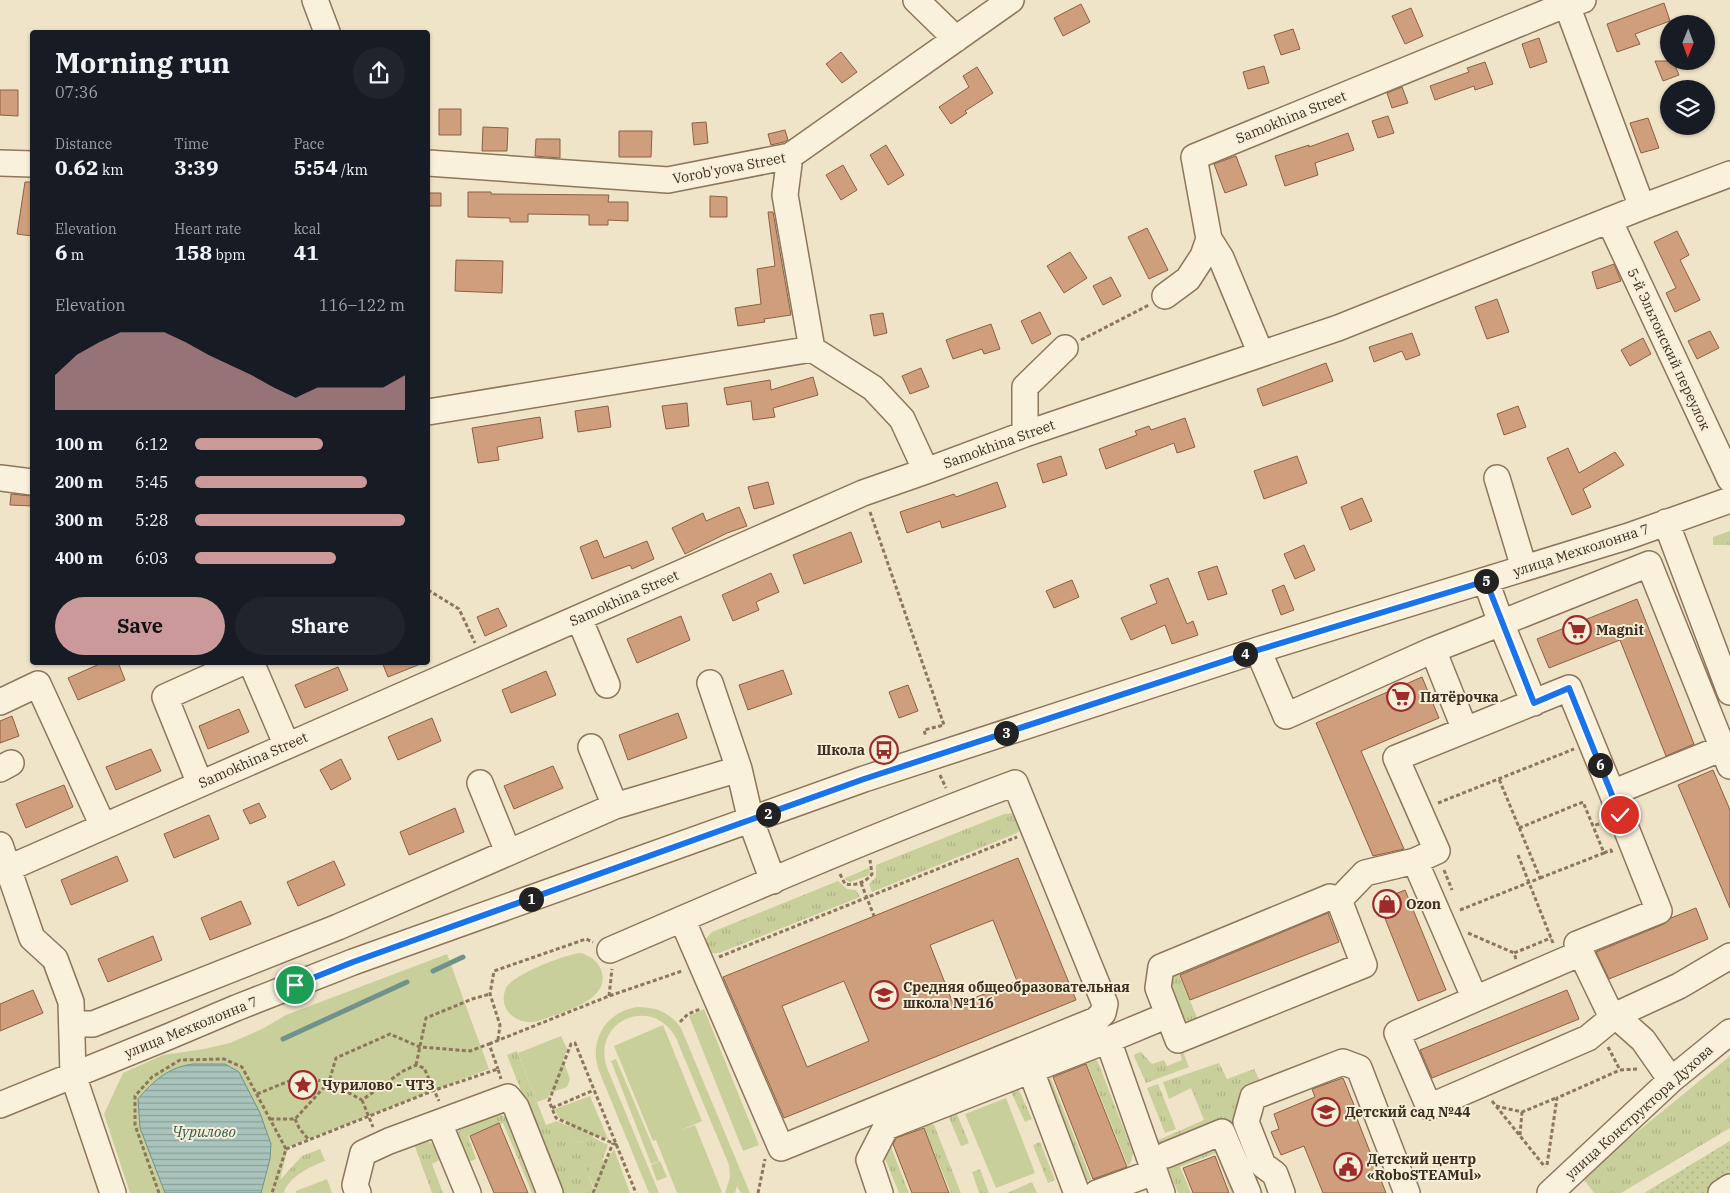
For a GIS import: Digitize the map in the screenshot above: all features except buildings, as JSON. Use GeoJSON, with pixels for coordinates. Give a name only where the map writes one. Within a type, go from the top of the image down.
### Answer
{"type":"FeatureCollection","features":[{"type":"Feature","properties":{"kind":"street"},"geometry":{"type":"LineString","coordinates":[[315,0],[326,30]]}},
{"type":"Feature","properties":{"kind":"street"},"geometry":{"type":"LineString","coordinates":[[916,0],[956,39]]}},
{"type":"Feature","properties":{"kind":"street","name":"Vorob'yova Street"},"geometry":{"type":"LineString","coordinates":[[430,163],[668,180],[790,156],[1012,0]]}},
{"type":"Feature","properties":{"kind":"street"},"geometry":{"type":"LineString","coordinates":[[1572,2],[1642,207]]}},
{"type":"Feature","properties":{"kind":"street","name":"Samokhina Street"},"geometry":{"type":"LineString","coordinates":[[1261,354],[1221,258],[1209,239],[1194,157],[1572,2]]}},
{"type":"Feature","properties":{"kind":"street"},"geometry":{"type":"LineString","coordinates":[[790,156],[785,195],[812,350]]}},
{"type":"Feature","properties":{"kind":"street"},"geometry":{"type":"LineString","coordinates":[[0,163],[30,164]]}},
{"type":"Feature","properties":{"kind":"street","name":"Samokhina Street"},"geometry":{"type":"LineString","coordinates":[[3,861],[103,826],[863,493],[1025,434],[1338,328],[1730,174]]}},
{"type":"Feature","properties":{"kind":"street","name":"5-й Эльтонский переулок"},"geometry":{"type":"LineString","coordinates":[[1609,220],[1730,479]]}},
{"type":"Feature","properties":{"kind":"street"},"geometry":{"type":"LineString","coordinates":[[1165,296],[1188,279],[1203,256],[1209,239]]}},
{"type":"Feature","properties":{"kind":"street"},"geometry":{"type":"LineString","coordinates":[[1025,434],[1025,387],[1065,348]]}},
{"type":"Feature","properties":{"kind":"street"},"geometry":{"type":"LineString","coordinates":[[430,412],[812,350],[873,388],[902,419],[926,471]]}},
{"type":"Feature","properties":{"kind":"street"},"geometry":{"type":"LineString","coordinates":[[0,478],[30,482]]}},
{"type":"Feature","properties":{"kind":"street"},"geometry":{"type":"LineString","coordinates":[[1497,478],[1524,568]]}},
{"type":"Feature","properties":{"kind":"street","name":"улица Мехколонна 7"},"geometry":{"type":"LineString","coordinates":[[0,1105],[353,962],[864,779],[1258,650],[1629,536],[1730,500]]}},
{"type":"Feature","properties":{"kind":"street"},"geometry":{"type":"LineString","coordinates":[[1666,522],[1730,692]]}},
{"type":"Feature","properties":{"kind":"street"},"geometry":{"type":"LineString","coordinates":[[1258,650],[1286,716],[1433,650],[1649,564],[1728,753],[1616,804]]}},
{"type":"Feature","properties":{"kind":"street"},"geometry":{"type":"LineString","coordinates":[[1486,581],[1534,703]]}},
{"type":"Feature","properties":{"kind":"street"},"geometry":{"type":"LineString","coordinates":[[579,618],[606,685]]}},
{"type":"Feature","properties":{"kind":"street"},"geometry":{"type":"LineString","coordinates":[[1433,650],[1465,730]]}},
{"type":"Feature","properties":{"kind":"street"},"geometry":{"type":"LineString","coordinates":[[200,784],[165,697],[236,665]]}},
{"type":"Feature","properties":{"kind":"street"},"geometry":{"type":"LineString","coordinates":[[252,665],[286,746]]}},
{"type":"Feature","properties":{"kind":"street"},"geometry":{"type":"LineString","coordinates":[[710,683],[739,769],[751,821],[773,881]]}},
{"type":"Feature","properties":{"kind":"street"},"geometry":{"type":"LineString","coordinates":[[0,702],[38,684],[103,826]]}},
{"type":"Feature","properties":{"kind":"street"},"geometry":{"type":"LineString","coordinates":[[1475,999],[1426,856],[1420,811],[1396,758],[1569,688],[1659,910],[1577,944],[1571,957],[1397,1034],[1429,1107],[1588,1038],[1607,1023],[1679,986],[1730,956]]}},
{"type":"Feature","properties":{"kind":"street"},"geometry":{"type":"LineString","coordinates":[[591,747],[615,806]]}},
{"type":"Feature","properties":{"kind":"street"},"geometry":{"type":"LineString","coordinates":[[72,1024],[93,1024],[338,927],[615,806],[739,769]]}},
{"type":"Feature","properties":{"kind":"street"},"geometry":{"type":"LineString","coordinates":[[480,783],[508,852]]}},
{"type":"Feature","properties":{"kind":"street"},"geometry":{"type":"LineString","coordinates":[[610,950],[682,919],[954,806],[1015,783],[1105,1004],[1103,1014],[1096,1020],[780,1148],[682,919]]}},
{"type":"Feature","properties":{"kind":"street"},"geometry":{"type":"LineString","coordinates":[[1339,900],[1365,873],[1426,856]]}},
{"type":"Feature","properties":{"kind":"street"},"geometry":{"type":"LineString","coordinates":[[3,861],[32,938],[55,959],[72,1024],[73,1075],[113,1193]]}},
{"type":"Feature","properties":{"kind":"street"},"geometry":{"type":"LineString","coordinates":[[1330,897],[1339,900],[1364,965],[1178,1040],[1158,988],[1161,967],[1330,897]]}},
{"type":"Feature","properties":{"kind":"street"},"geometry":{"type":"LineString","coordinates":[[338,927],[353,962]]}},
{"type":"Feature","properties":{"kind":"street"},"geometry":{"type":"LineString","coordinates":[[1571,957],[1608,1009],[1607,1023]]}},
{"type":"Feature","properties":{"kind":"street"},"geometry":{"type":"LineString","coordinates":[[880,1193],[869,1160],[886,1127],[1168,1015]]}},
{"type":"Feature","properties":{"kind":"street"},"geometry":{"type":"LineString","coordinates":[[72,1024],[137,1022],[160,1041]]}},
{"type":"Feature","properties":{"kind":"street"},"geometry":{"type":"LineString","coordinates":[[1607,1023],[1643,1040],[1672,1080]]}},
{"type":"Feature","properties":{"kind":"street","name":"улица Конструктора Духова"},"geometry":{"type":"LineString","coordinates":[[1550,1193],[1672,1080],[1730,1032]]}},
{"type":"Feature","properties":{"kind":"street"},"geometry":{"type":"LineString","coordinates":[[1108,1040],[1160,1173]]}},
{"type":"Feature","properties":{"kind":"street"},"geometry":{"type":"LineString","coordinates":[[1282,1193],[1275,1174],[1263,1165],[1246,1122],[1253,1097],[1343,1062],[1359,1068],[1407,1193]]}},
{"type":"Feature","properties":{"kind":"street"},"geometry":{"type":"LineString","coordinates":[[1031,1070],[1078,1193]]}},
{"type":"Feature","properties":{"kind":"street"},"geometry":{"type":"LineString","coordinates":[[358,1193],[355,1185],[363,1153],[390,1145],[439,1123],[508,1097],[516,1107],[550,1193]]}},
{"type":"Feature","properties":{"kind":"street"},"geometry":{"type":"LineString","coordinates":[[1097,1193],[1160,1173],[1222,1132],[1246,1122]]}},
{"type":"Feature","properties":{"kind":"street"},"geometry":{"type":"LineString","coordinates":[[439,1123],[468,1193]]}},
{"type":"Feature","properties":{"kind":"street"},"geometry":{"type":"LineString","coordinates":[[1222,1132],[1248,1193]]}},
{"type":"Feature","properties":{"kind":"street"},"geometry":{"type":"LineString","coordinates":[[1721,1193],[1730,1187]]}},
{"type":"Feature","properties":{"kind":"path"},"geometry":{"type":"LineString","coordinates":[[1065,348],[1165,296]]}},
{"type":"Feature","properties":{"kind":"path"},"geometry":{"type":"LineString","coordinates":[[863,493],[944,725],[924,730],[928,743]]}},
{"type":"Feature","properties":{"kind":"path"},"geometry":{"type":"LineString","coordinates":[[430,591],[459,609],[483,660]]}},
{"type":"Feature","properties":{"kind":"path"},"geometry":{"type":"LineString","coordinates":[[1420,811],[1591,742]]}},
{"type":"Feature","properties":{"kind":"path"},"geometry":{"type":"LineString","coordinates":[[1499,779],[1540,878]]}},
{"type":"Feature","properties":{"kind":"path"},"geometry":{"type":"LineString","coordinates":[[1460,911],[1604,853],[1583,802],[1519,828]]}},
{"type":"Feature","properties":{"kind":"path"},"geometry":{"type":"LineString","coordinates":[[1593,826],[1616,804]]}},
{"type":"Feature","properties":{"kind":"path"},"geometry":{"type":"LineString","coordinates":[[270,1119],[295,1119],[329,1082],[336,1058],[390,1034],[420,1047],[470,1051],[609,996],[701,964],[1033,830]]}},
{"type":"Feature","properties":{"kind":"path"},"geometry":{"type":"LineString","coordinates":[[1518,855],[1529,883],[1571,957]]}},
{"type":"Feature","properties":{"kind":"path"},"geometry":{"type":"LineString","coordinates":[[1426,856],[1453,892]]}},
{"type":"Feature","properties":{"kind":"path"},"geometry":{"type":"LineString","coordinates":[[841,877],[846,884],[861,883],[872,874],[872,866]]}},
{"type":"Feature","properties":{"kind":"path"},"geometry":{"type":"LineString","coordinates":[[861,883],[874,916]]}},
{"type":"Feature","properties":{"kind":"path"},"geometry":{"type":"LineString","coordinates":[[1456,902],[1462,918]]}},
{"type":"Feature","properties":{"kind":"path"},"geometry":{"type":"LineString","coordinates":[[1464,925],[1467,932],[1514,952]]}},
{"type":"Feature","properties":{"kind":"path"},"geometry":{"type":"LineString","coordinates":[[498,1040],[500,1025],[490,994],[494,972],[503,968],[586,939],[610,950],[612,976],[609,996]]}},
{"type":"Feature","properties":{"kind":"path"},"geometry":{"type":"LineString","coordinates":[[416,1065],[426,1018],[472,999],[490,994]]}},
{"type":"Feature","properties":{"kind":"path"},"geometry":{"type":"LineString","coordinates":[[1607,1023],[1620,1070]]}},
{"type":"Feature","properties":{"kind":"path"},"geometry":{"type":"LineString","coordinates":[[615,1144],[556,1118],[549,1101],[571,1044],[575,1043],[636,1193]]}},
{"type":"Feature","properties":{"kind":"path"},"geometry":{"type":"LineString","coordinates":[[489,1044],[508,1097]]}},
{"type":"Feature","properties":{"kind":"path"},"geometry":{"type":"LineString","coordinates":[[159,1193],[135,1125],[135,1096],[152,1077],[180,1060],[224,1059],[242,1067],[286,1149],[272,1193]]}},
{"type":"Feature","properties":{"kind":"path"},"geometry":{"type":"LineString","coordinates":[[362,1100],[403,1071],[416,1065],[424,1068],[435,1090]]}},
{"type":"Feature","properties":{"kind":"path"},"geometry":{"type":"LineString","coordinates":[[286,1149],[435,1090],[498,1069]]}},
{"type":"Feature","properties":{"kind":"path"},"geometry":{"type":"LineString","coordinates":[[1496,1106],[1522,1112],[1620,1070],[1637,1069]]}},
{"type":"Feature","properties":{"kind":"path"},"geometry":{"type":"LineString","coordinates":[[299,1076],[317,1096]]}},
{"type":"Feature","properties":{"kind":"path"},"geometry":{"type":"LineString","coordinates":[[257,1094],[299,1076],[329,1082],[362,1100],[369,1116]]}},
{"type":"Feature","properties":{"kind":"path"},"geometry":{"type":"LineString","coordinates":[[1479,1085],[1546,1166],[1557,1098]]}},
{"type":"Feature","properties":{"kind":"path"},"geometry":{"type":"LineString","coordinates":[[552,1108],[594,1090]]}},
{"type":"Feature","properties":{"kind":"path"},"geometry":{"type":"LineString","coordinates":[[1520,1136],[1522,1112]]}},
{"type":"Feature","properties":{"kind":"path"},"geometry":{"type":"LineString","coordinates":[[295,1119],[299,1128],[309,1140]]}},
{"type":"Feature","properties":{"kind":"path"},"geometry":{"type":"LineString","coordinates":[[593,1193],[615,1144]]}},
{"type":"Feature","properties":{"kind":"path"},"geometry":{"type":"LineString","coordinates":[[759,1193],[765,1155],[780,1148]]}},
{"type":"Feature","properties":{"kind":"green space"},"geometry":{"type":"Polygon","coordinates":[[[1730,531],[1730,545],[1713,545],[1713,537],[1730,531]]]}},
{"type":"Feature","properties":{"kind":"green space"},"geometry":{"type":"Polygon","coordinates":[[[1015,813],[1024,823],[1017,833],[872,892],[869,884],[876,877],[876,865],[1004,814],[1015,813]]]}},
{"type":"Feature","properties":{"kind":"green space"},"geometry":{"type":"Polygon","coordinates":[[[869,868],[870,873],[867,876],[850,882],[845,878],[869,868]]]}},
{"type":"Feature","properties":{"kind":"green space"},"geometry":{"type":"Polygon","coordinates":[[[838,881],[847,889],[856,890],[860,897],[719,953],[703,954],[701,944],[712,932],[838,881]]]}},
{"type":"Feature","properties":{"kind":"green space"},"geometry":{"type":"Polygon","coordinates":[[[1334,908],[1179,975],[1199,1022],[1180,1020],[1164,971],[1334,908]]]}},
{"type":"Feature","properties":{"kind":"green space"},"geometry":{"type":"Polygon","coordinates":[[[581,953],[593,959],[601,970],[603,980],[600,989],[593,997],[572,1009],[533,1022],[525,1022],[512,1016],[504,1004],[506,988],[511,983],[540,966],[581,953]]]}},
{"type":"Feature","properties":{"kind":"green space"},"geometry":{"type":"Polygon","coordinates":[[[447,954],[489,1069],[288,1147],[277,1193],[130,1193],[104,1114],[123,1073],[163,1055],[230,1043],[262,1029],[286,1015],[447,954]]]}},
{"type":"Feature","properties":{"kind":"green space"},"geometry":{"type":"Polygon","coordinates":[[[638,1007],[651,1008],[662,1012],[672,1018],[681,1028],[750,1193],[741,1193],[737,1186],[735,1193],[725,1193],[730,1177],[729,1165],[676,1038],[665,1025],[653,1018],[639,1016],[626,1019],[615,1026],[608,1037],[604,1051],[607,1068],[659,1193],[649,1193],[596,1060],[596,1049],[602,1029],[617,1014],[638,1007]]]}},
{"type":"Feature","properties":{"kind":"green space"},"geometry":{"type":"Polygon","coordinates":[[[704,1009],[759,1145],[743,1151],[689,1016],[704,1009]]]}},
{"type":"Feature","properties":{"kind":"green space"},"geometry":{"type":"Polygon","coordinates":[[[663,1025],[702,1121],[679,1131],[695,1125],[722,1192],[720,1193],[677,1193],[656,1140],[653,1141],[614,1046],[663,1025]]]}},
{"type":"Feature","properties":{"kind":"green space"},"geometry":{"type":"Polygon","coordinates":[[[561,1036],[567,1049],[563,1060],[570,1079],[567,1087],[550,1093],[548,1098],[537,1102],[518,1053],[561,1036]]]}},
{"type":"Feature","properties":{"kind":"green space"},"geometry":{"type":"Polygon","coordinates":[[[517,1051],[546,1125],[557,1121],[568,1126],[573,1140],[580,1143],[592,1137],[608,1145],[602,1161],[592,1164],[588,1173],[593,1188],[591,1193],[561,1193],[507,1055],[517,1051]]]}},
{"type":"Feature","properties":{"kind":"green space"},"geometry":{"type":"Polygon","coordinates":[[[1141,1052],[1152,1064],[1164,1060],[1167,1066],[1182,1060],[1180,1053],[1183,1052],[1189,1067],[1146,1083],[1134,1056],[1141,1052]]]}},
{"type":"Feature","properties":{"kind":"green space"},"geometry":{"type":"Polygon","coordinates":[[[1730,1056],[1730,1128],[1621,1193],[1594,1193],[1582,1177],[1730,1056]]]}},
{"type":"Feature","properties":{"kind":"green space"},"geometry":{"type":"Polygon","coordinates":[[[1093,1058],[1098,1062],[1133,1153],[1128,1166],[1085,1059],[1093,1058]]]}},
{"type":"Feature","properties":{"kind":"green space"},"geometry":{"type":"Polygon","coordinates":[[[616,1059],[659,1161],[651,1164],[611,1061],[616,1059]]]}},
{"type":"Feature","properties":{"kind":"green space"},"geometry":{"type":"Polygon","coordinates":[[[1219,1063],[1227,1079],[1254,1069],[1262,1084],[1238,1129],[1263,1193],[1256,1193],[1228,1124],[1165,1149],[1153,1146],[1156,1141],[1204,1120],[1191,1088],[1169,1099],[1163,1082],[1219,1063]]]}},
{"type":"Feature","properties":{"kind":"green space"},"geometry":{"type":"Polygon","coordinates":[[[1049,1074],[1092,1181],[1081,1179],[1043,1077],[1049,1074]]]}},
{"type":"Feature","properties":{"kind":"green space"},"geometry":{"type":"Polygon","coordinates":[[[1158,1084],[1176,1129],[1165,1133],[1147,1088],[1158,1084]]]}},
{"type":"Feature","properties":{"kind":"green space"},"geometry":{"type":"Polygon","coordinates":[[[1018,1088],[1032,1119],[1025,1122],[1011,1092],[957,1114],[969,1143],[961,1146],[949,1118],[950,1114],[1018,1088]]]}},
{"type":"Feature","properties":{"kind":"green space"},"geometry":{"type":"Polygon","coordinates":[[[590,1096],[608,1139],[596,1135],[580,1143],[573,1140],[566,1121],[558,1117],[555,1109],[590,1096]]]}},
{"type":"Feature","properties":{"kind":"green space"},"geometry":{"type":"Polygon","coordinates":[[[1006,1098],[1035,1173],[996,1188],[965,1114],[1006,1098]]]}},
{"type":"Feature","properties":{"kind":"green space"},"geometry":{"type":"Polygon","coordinates":[[[499,1113],[508,1119],[539,1193],[532,1193],[503,1123],[468,1136],[476,1159],[466,1163],[457,1135],[460,1130],[499,1113]]]}},
{"type":"Feature","properties":{"kind":"green space"},"geometry":{"type":"Polygon","coordinates":[[[928,1122],[934,1125],[961,1193],[951,1193],[922,1123],[928,1122]]]}},
{"type":"Feature","properties":{"kind":"green space"},"geometry":{"type":"Polygon","coordinates":[[[887,1137],[909,1193],[899,1193],[882,1151],[887,1137]]]}},
{"type":"Feature","properties":{"kind":"green space"},"geometry":{"type":"Polygon","coordinates":[[[423,1141],[433,1144],[442,1159],[432,1164],[443,1193],[432,1193],[414,1144],[423,1141]]]}},
{"type":"Feature","properties":{"kind":"green space"},"geometry":{"type":"Polygon","coordinates":[[[1730,1141],[1730,1193],[1644,1193],[1730,1141]]]}},
{"type":"Feature","properties":{"kind":"green space"},"geometry":{"type":"Polygon","coordinates":[[[1040,1142],[1055,1180],[1048,1183],[1033,1145],[1040,1142]]]}},
{"type":"Feature","properties":{"kind":"green space"},"geometry":{"type":"Polygon","coordinates":[[[1213,1144],[1223,1150],[1240,1193],[1231,1193],[1216,1153],[1180,1167],[1191,1193],[1178,1193],[1168,1168],[1170,1165],[1213,1144]]]}},
{"type":"Feature","properties":{"kind":"green space"},"geometry":{"type":"Polygon","coordinates":[[[320,1149],[325,1161],[307,1169],[295,1178],[290,1182],[284,1193],[276,1193],[278,1182],[302,1156],[320,1149]]]}},
{"type":"Feature","properties":{"kind":"green space"},"geometry":{"type":"Polygon","coordinates":[[[614,1149],[630,1193],[596,1193],[588,1173],[592,1164],[608,1159],[614,1149]]]}},
{"type":"Feature","properties":{"kind":"green space"},"geometry":{"type":"Polygon","coordinates":[[[660,1161],[667,1177],[657,1181],[651,1165],[660,1161]]]}},
{"type":"Feature","properties":{"kind":"green space"},"geometry":{"type":"Polygon","coordinates":[[[980,1169],[989,1193],[979,1193],[972,1172],[980,1169]]]}},
{"type":"Feature","properties":{"kind":"green space"},"geometry":{"type":"Polygon","coordinates":[[[327,1179],[332,1193],[296,1193],[296,1191],[327,1179]]]}},
{"type":"Feature","properties":{"kind":"green space"},"geometry":{"type":"Polygon","coordinates":[[[1032,1182],[1037,1193],[1007,1193],[1032,1182]]]}},
{"type":"Feature","properties":{"kind":"water","name":"Чурилово"},"geometry":{"type":"Polygon","coordinates":[[[193,1064],[225,1064],[239,1072],[260,1113],[271,1144],[270,1159],[261,1193],[165,1193],[140,1128],[138,1099],[162,1076],[176,1068],[193,1064]]]}},
{"type":"Feature","properties":{"kind":"waterway"},"geometry":{"type":"LineString","coordinates":[[433,971],[463,957]]}},
{"type":"Feature","properties":{"kind":"waterway"},"geometry":{"type":"LineString","coordinates":[[283,1039],[407,982]]}},
{"type":"Feature","properties":{"kind":"place","name":"Magnit"},"geometry":{"type":"Point","coordinates":[1577,630]}},
{"type":"Feature","properties":{"kind":"place","name":"Пятёрочка"},"geometry":{"type":"Point","coordinates":[1401,697]}},
{"type":"Feature","properties":{"kind":"place","name":"Школа"},"geometry":{"type":"Point","coordinates":[884,750]}},
{"type":"Feature","properties":{"kind":"place","name":"Ozon"},"geometry":{"type":"Point","coordinates":[1387,904]}},
{"type":"Feature","properties":{"kind":"place","name":"Средняя общеобразовательная школа №116"},"geometry":{"type":"Point","coordinates":[884,995]}},
{"type":"Feature","properties":{"kind":"place","name":"Чурилово - ЧТЗ"},"geometry":{"type":"Point","coordinates":[303,1085]}},
{"type":"Feature","properties":{"kind":"place","name":"Детский сад №44"},"geometry":{"type":"Point","coordinates":[1326,1112]}},
{"type":"Feature","properties":{"kind":"place","name":"Детский центр «RoboSTEAMul»"},"geometry":{"type":"Point","coordinates":[1348,1167]}},
{"type":"Feature","properties":{"kind":"route"},"geometry":{"type":"LineString","coordinates":[[295,985],[353,962],[864,779],[934,758],[1258,650],[1486,581],[1534,703],[1569,688],[1620,815]]}}]}
